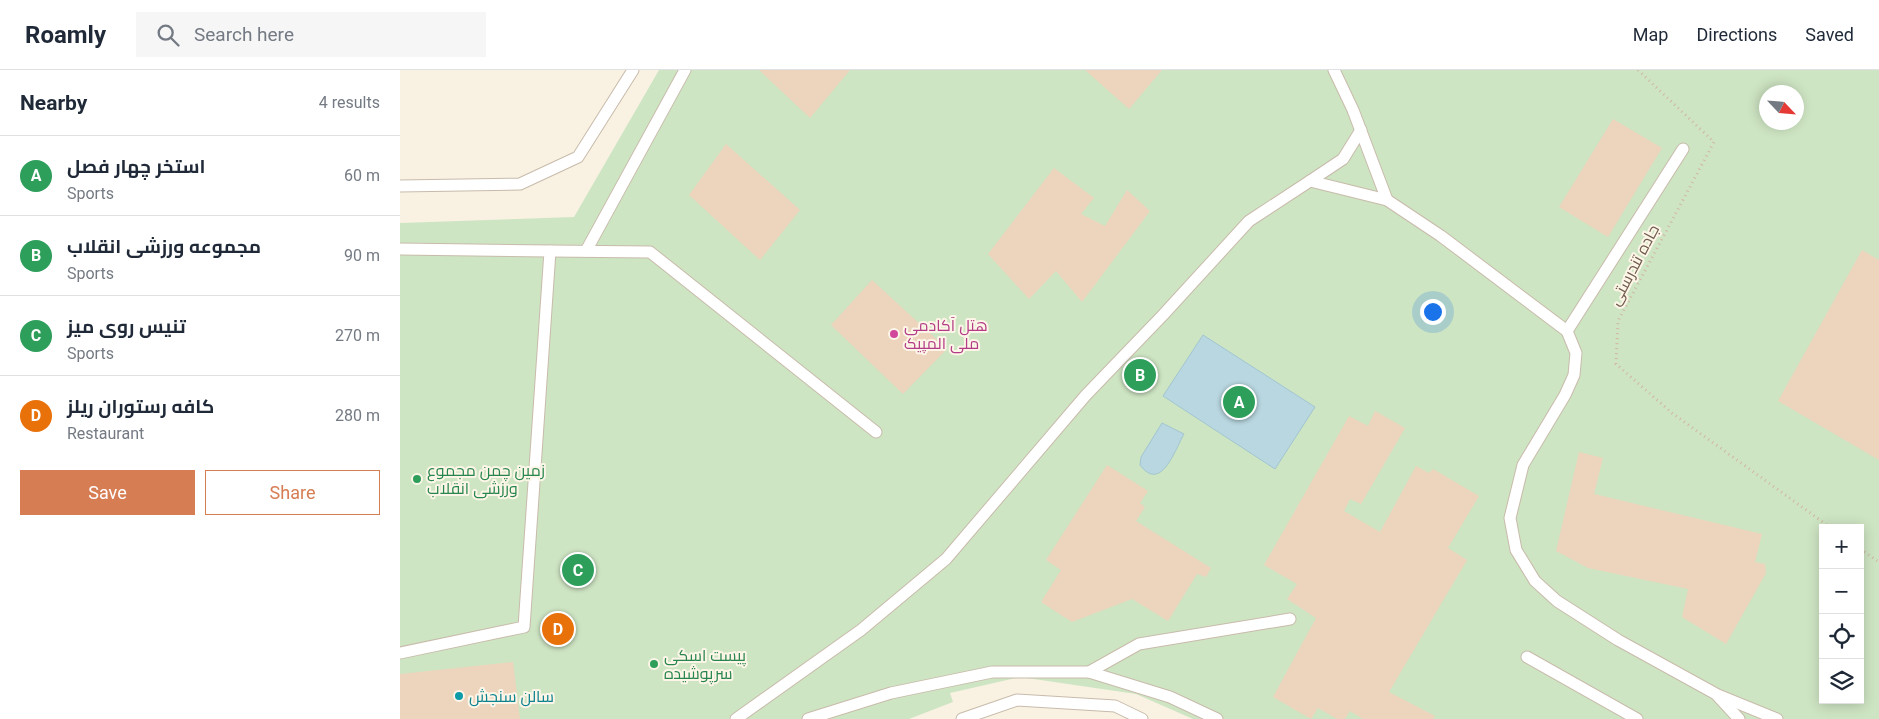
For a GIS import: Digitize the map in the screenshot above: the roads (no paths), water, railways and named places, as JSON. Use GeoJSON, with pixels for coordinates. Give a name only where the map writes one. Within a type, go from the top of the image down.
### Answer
{"type":"FeatureCollection","features":[{"type":"Feature","properties":{"kind":"lane"},"geometry":{"type":"LineString","coordinates":[[400,186],[520,184],[578,157],[633,70]]}},
{"type":"Feature","properties":{"kind":"lane"},"geometry":{"type":"LineString","coordinates":[[586,251],[685,70]]}},
{"type":"Feature","properties":{"kind":"lane"},"geometry":{"type":"LineString","coordinates":[[1334,70],[1361,130],[1387,200]]}},
{"type":"Feature","properties":{"kind":"lane"},"geometry":{"type":"LineString","coordinates":[[736,719],[861,630],[946,559],[1086,395],[1163,315],[1249,221],[1343,159],[1361,130]]}},
{"type":"Feature","properties":{"kind":"lane"},"geometry":{"type":"LineString","coordinates":[[1567,330],[1683,149]]}},
{"type":"Feature","properties":{"kind":"lane"},"geometry":{"type":"LineString","coordinates":[[1310,181],[1387,200],[1441,236],[1567,330],[1576,353],[1574,375],[1565,395],[1524,465],[1510,518],[1516,550],[1535,581],[1557,601],[1618,640],[1716,694],[1777,719]]}},
{"type":"Feature","properties":{"kind":"lane"},"geometry":{"type":"LineString","coordinates":[[400,249],[650,252],[876,432]]}},
{"type":"Feature","properties":{"kind":"lane"},"geometry":{"type":"LineString","coordinates":[[400,653],[524,626],[550,251]]}},
{"type":"Feature","properties":{"kind":"lane"},"geometry":{"type":"LineString","coordinates":[[1089,672],[1139,644],[1290,619]]}},
{"type":"Feature","properties":{"kind":"lane"},"geometry":{"type":"LineString","coordinates":[[1527,657],[1637,719]]}},
{"type":"Feature","properties":{"kind":"lane"},"geometry":{"type":"LineString","coordinates":[[808,719],[891,693],[992,672],[1089,672],[1170,697],[1217,719]]}},
{"type":"Feature","properties":{"kind":"lane"},"geometry":{"type":"LineString","coordinates":[[1716,694],[1739,719]]}},
{"type":"Feature","properties":{"kind":"lane"},"geometry":{"type":"LineString","coordinates":[[962,719],[1016,700],[1115,706],[1142,719]]}},
{"type":"Feature","properties":{"kind":"water"},"geometry":{"type":"Polygon","coordinates":[[[1203,335],[1315,407],[1275,469],[1163,396],[1203,335]]]}},
{"type":"Feature","properties":{"kind":"water"},"geometry":{"type":"Polygon","coordinates":[[[1162,423],[1184,434],[1166,466],[1161,472],[1154,474],[1148,472],[1140,465],[1141,457],[1162,423]]]}},
{"type":"Feature","properties":{"kind":"place","name":"هتل آکادمی ملی المپیک"},"geometry":{"type":"Point","coordinates":[894,334]}},
{"type":"Feature","properties":{"kind":"place","name":"مجموعه ورزشی انقلاب"},"geometry":{"type":"Point","coordinates":[1140,375]}},
{"type":"Feature","properties":{"kind":"place","name":"استخر چهار فصل"},"geometry":{"type":"Point","coordinates":[1239,402]}},
{"type":"Feature","properties":{"kind":"place","name":"زمین چمن مجموع ورزشی انقلاب"},"geometry":{"type":"Point","coordinates":[417,479]}},
{"type":"Feature","properties":{"kind":"place","name":"تنیس روی میز"},"geometry":{"type":"Point","coordinates":[578,570]}},
{"type":"Feature","properties":{"kind":"place","name":"کافه رستوران ریلز"},"geometry":{"type":"Point","coordinates":[558,629]}},
{"type":"Feature","properties":{"kind":"place","name":"پیست اسکی سرپوشیده"},"geometry":{"type":"Point","coordinates":[654,664]}},
{"type":"Feature","properties":{"kind":"place","name":"سالن سنجش"},"geometry":{"type":"Point","coordinates":[459,696]}}]}
